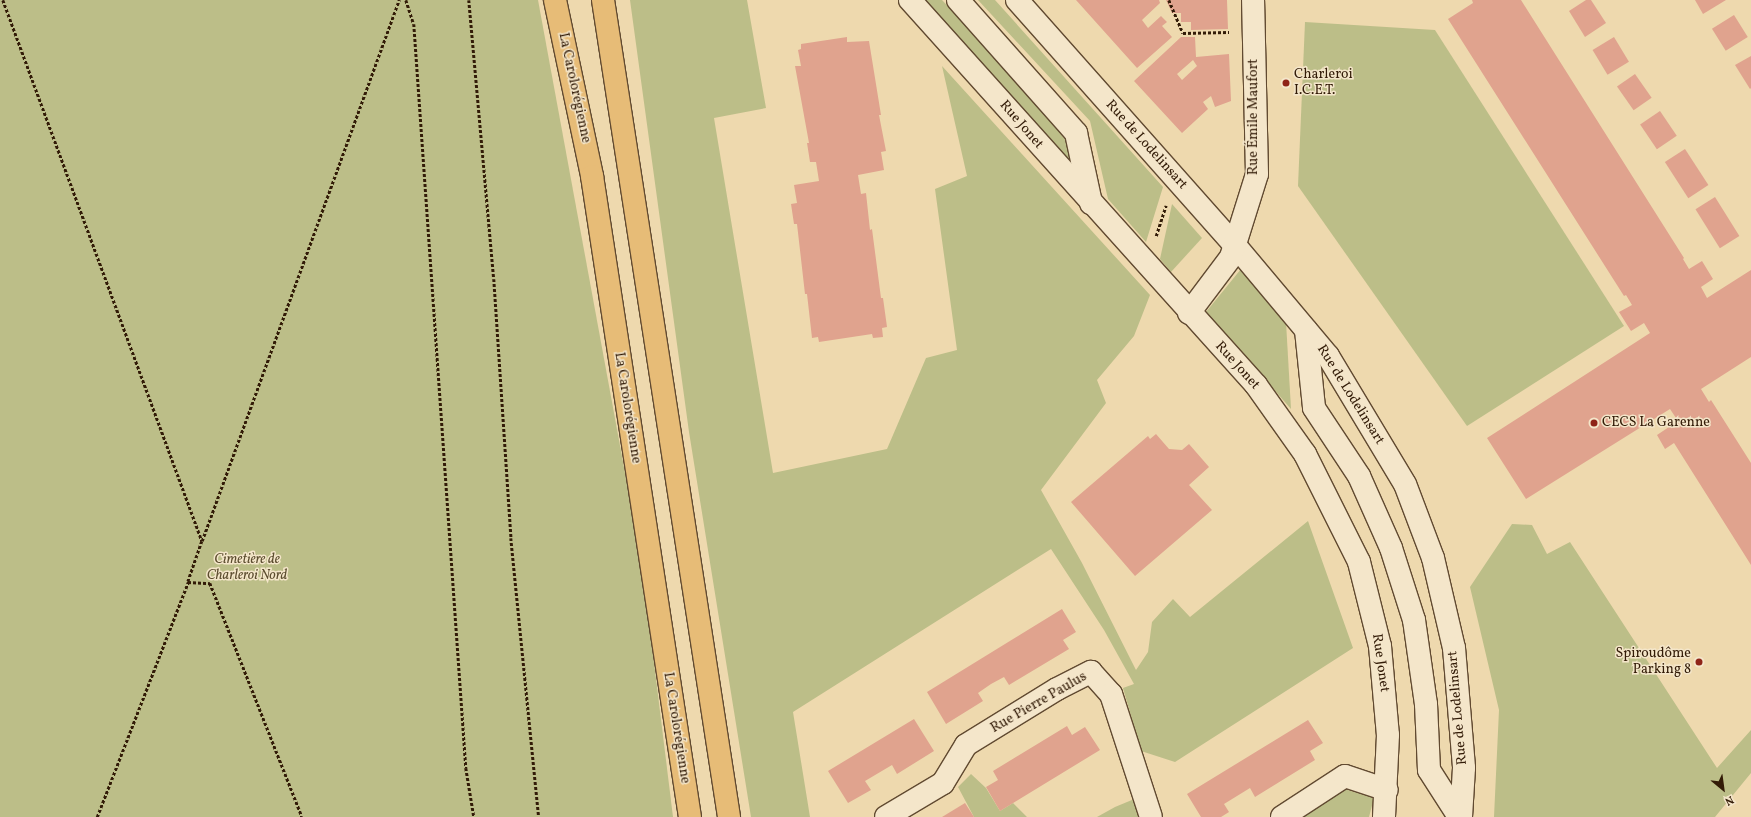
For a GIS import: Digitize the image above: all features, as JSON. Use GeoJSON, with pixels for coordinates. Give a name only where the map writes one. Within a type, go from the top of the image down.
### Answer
{"type":"FeatureCollection","features":[{"type":"Feature","properties":{"kind":"highway","name":"La Carolorégienne"},"geometry":{"type":"LineString","coordinates":[[555,0],[592,176],[690,817]]}},
{"type":"Feature","properties":{"kind":"highway"},"geometry":{"type":"LineString","coordinates":[[603,0],[730,817]]}},
{"type":"Feature","properties":{"kind":"street","name":"Rue Jonet"},"geometry":{"type":"LineString","coordinates":[[910,0],[1092,205],[1142,258],[1189,313],[1256,385],[1305,454],[1359,562],[1380,646],[1388,735],[1387,790],[1384,817]]}},
{"type":"Feature","properties":{"kind":"street"},"geometry":{"type":"LineString","coordinates":[[958,0],[1076,134],[1092,205]]}},
{"type":"Feature","properties":{"kind":"street","name":"Rue de Lodelinsart"},"geometry":{"type":"LineString","coordinates":[[1017,0],[1234,244],[1328,356],[1405,484],[1433,558],[1454,648],[1464,768],[1460,817]]}},
{"type":"Feature","properties":{"kind":"street","name":"Rue Émile Maufort"},"geometry":{"type":"LineString","coordinates":[[1189,313],[1231,257],[1257,174],[1253,0]]}},
{"type":"Feature","properties":{"kind":"street"},"geometry":{"type":"LineString","coordinates":[[1306,330],[1314,408],[1359,476],[1391,548],[1414,620],[1426,704],[1429,770],[1460,817]]}},
{"type":"Feature","properties":{"kind":"street","name":"Rue Pierre Paulus"},"geometry":{"type":"LineString","coordinates":[[886,817],[943,783],[966,745],[1057,690],[1091,672],[1110,694],[1151,817]]}},
{"type":"Feature","properties":{"kind":"street"},"geometry":{"type":"LineString","coordinates":[[1282,817],[1345,776],[1387,790]]}},
{"type":"Feature","properties":{"kind":"path"},"geometry":{"type":"LineString","coordinates":[[3,0],[202,541]]}},
{"type":"Feature","properties":{"kind":"path"},"geometry":{"type":"LineString","coordinates":[[98,817],[188,582],[400,0]]}},
{"type":"Feature","properties":{"kind":"path"},"geometry":{"type":"LineString","coordinates":[[406,0],[414,24],[466,768],[474,817]]}},
{"type":"Feature","properties":{"kind":"path"},"geometry":{"type":"LineString","coordinates":[[469,0],[494,279],[511,538],[539,817]]}},
{"type":"Feature","properties":{"kind":"path"},"geometry":{"type":"LineString","coordinates":[[1169,0],[1183,33],[1254,32]]}},
{"type":"Feature","properties":{"kind":"path"},"geometry":{"type":"LineString","coordinates":[[1142,258],[1150,252],[1171,191],[1178,182]]}},
{"type":"Feature","properties":{"kind":"path"},"geometry":{"type":"LineString","coordinates":[[188,582],[210,583],[302,817]]}},
{"type":"Feature","properties":{"kind":"green space","name":"Cimetière de Charleroi Nord"},"geometry":{"type":"Polygon","coordinates":[[[0,0],[538,0],[642,565],[673,817],[0,817],[0,0]]]}},
{"type":"Feature","properties":{"kind":"green space"},"geometry":{"type":"Polygon","coordinates":[[[630,0],[747,0],[766,108],[714,118],[773,473],[887,449],[926,358],[957,350],[935,189],[967,176],[942,66],[1150,295],[1134,336],[1097,380],[1106,403],[1041,490],[1082,563],[1136,670],[1148,652],[1152,622],[1173,599],[1190,617],[1308,521],[1353,648],[1175,762],[1141,751],[1123,688],[1134,684],[1104,630],[1051,549],[793,712],[810,817],[751,817],[689,432],[630,0]]]}},
{"type":"Feature","properties":{"kind":"green space"},"geometry":{"type":"Polygon","coordinates":[[[920,0],[942,0],[1038,103],[1068,143],[1071,160],[1064,163],[920,0]]]}},
{"type":"Feature","properties":{"kind":"green space"},"geometry":{"type":"Polygon","coordinates":[[[978,0],[995,0],[1163,187],[1146,242],[1108,199],[1090,121],[978,0]]]}},
{"type":"Feature","properties":{"kind":"green space"},"geometry":{"type":"Polygon","coordinates":[[[1305,22],[1435,30],[1624,326],[1467,426],[1298,186],[1305,22]]]}},
{"type":"Feature","properties":{"kind":"green space"},"geometry":{"type":"Polygon","coordinates":[[[1172,204],[1202,238],[1171,272],[1160,259],[1172,204]]]}},
{"type":"Feature","properties":{"kind":"green space"},"geometry":{"type":"Polygon","coordinates":[[[1241,269],[1286,322],[1291,409],[1206,312],[1241,269]]]}},
{"type":"Feature","properties":{"kind":"green space"},"geometry":{"type":"Polygon","coordinates":[[[1512,524],[1532,525],[1547,554],[1570,542],[1717,768],[1751,730],[1751,773],[1715,817],[1494,817],[1499,710],[1470,587],[1512,524]]]}},
{"type":"Feature","properties":{"kind":"green space"},"geometry":{"type":"Polygon","coordinates":[[[971,774],[986,788],[1000,811],[1013,803],[1027,817],[974,817],[958,787],[971,774]]]}},
{"type":"Feature","properties":{"kind":"green space"},"geometry":{"type":"Polygon","coordinates":[[[1331,785],[1374,798],[1369,817],[1282,817],[1331,785]]]}},
{"type":"Feature","properties":{"kind":"green space"},"geometry":{"type":"Polygon","coordinates":[[[1144,795],[1152,817],[1097,817],[1115,807],[1144,795]]]}},
{"type":"Feature","properties":{"kind":"building"},"geometry":{"type":"Polygon","coordinates":[[[1076,0],[1159,0],[1160,3],[1142,20],[1148,28],[1161,16],[1167,22],[1162,26],[1172,37],[1137,68],[1076,0]]]}},
{"type":"Feature","properties":{"kind":"building"},"geometry":{"type":"Polygon","coordinates":[[[1166,0],[1227,0],[1228,29],[1191,30],[1191,22],[1181,22],[1181,13],[1172,13],[1166,0]]]}},
{"type":"Feature","properties":{"kind":"building"},"geometry":{"type":"Polygon","coordinates":[[[1472,0],[1521,0],[1684,258],[1683,259],[1689,269],[1702,261],[1713,279],[1701,287],[1707,298],[1751,270],[1751,357],[1701,389],[1709,402],[1711,400],[1751,463],[1751,565],[1674,443],[1665,449],[1657,435],[1678,421],[1670,409],[1526,499],[1487,438],[1650,333],[1644,323],[1631,331],[1619,312],[1632,305],[1626,295],[1624,296],[1448,19],[1473,3],[1472,0]]]}},
{"type":"Feature","properties":{"kind":"building"},"geometry":{"type":"Polygon","coordinates":[[[1586,0],[1591,0],[1606,23],[1585,37],[1569,11],[1586,0]]]}},
{"type":"Feature","properties":{"kind":"building"},"geometry":{"type":"Polygon","coordinates":[[[1695,0],[1726,0],[1703,14],[1695,0]]]}},
{"type":"Feature","properties":{"kind":"building"},"geometry":{"type":"Polygon","coordinates":[[[1734,15],[1748,37],[1726,51],[1712,29],[1734,15]]]}},
{"type":"Feature","properties":{"kind":"building"},"geometry":{"type":"Polygon","coordinates":[[[847,37],[847,42],[869,41],[881,115],[879,115],[886,151],[881,152],[884,170],[858,175],[861,194],[866,193],[870,230],[872,229],[881,298],[883,298],[887,327],[882,328],[883,337],[873,338],[872,334],[819,342],[818,337],[812,338],[807,294],[805,294],[797,224],[794,224],[791,204],[797,203],[794,185],[819,181],[816,162],[810,162],[807,143],[809,143],[795,66],[801,66],[798,50],[801,49],[801,44],[847,37]]]}},
{"type":"Feature","properties":{"kind":"building"},"geometry":{"type":"Polygon","coordinates":[[[1181,37],[1195,37],[1196,57],[1229,54],[1231,101],[1215,107],[1211,96],[1203,102],[1208,109],[1182,133],[1134,81],[1181,37]],[[1193,60],[1177,74],[1182,80],[1197,66],[1193,60]]]}},
{"type":"Feature","properties":{"kind":"building"},"geometry":{"type":"Polygon","coordinates":[[[1614,37],[1629,62],[1608,75],[1593,50],[1614,37]]]}},
{"type":"Feature","properties":{"kind":"building"},"geometry":{"type":"Polygon","coordinates":[[[1751,56],[1751,88],[1750,89],[1735,65],[1751,56]]]}},
{"type":"Feature","properties":{"kind":"building"},"geometry":{"type":"Polygon","coordinates":[[[1635,74],[1652,98],[1634,110],[1617,87],[1635,74]]]}},
{"type":"Feature","properties":{"kind":"building"},"geometry":{"type":"Polygon","coordinates":[[[1660,111],[1677,136],[1657,149],[1640,124],[1660,111]]]}},
{"type":"Feature","properties":{"kind":"building"},"geometry":{"type":"Polygon","coordinates":[[[1685,149],[1708,185],[1688,198],[1665,162],[1685,149]]]}},
{"type":"Feature","properties":{"kind":"building"},"geometry":{"type":"Polygon","coordinates":[[[1715,197],[1739,236],[1720,248],[1695,209],[1715,197]]]}},
{"type":"Feature","properties":{"kind":"building"},"geometry":{"type":"Polygon","coordinates":[[[1156,434],[1169,449],[1182,450],[1189,444],[1209,467],[1189,485],[1212,510],[1135,576],[1071,502],[1148,436],[1150,439],[1156,434]]]}},
{"type":"Feature","properties":{"kind":"building"},"geometry":{"type":"Polygon","coordinates":[[[1062,609],[1076,632],[1063,640],[1069,649],[1009,685],[1004,677],[991,684],[978,693],[983,701],[946,724],[927,692],[1062,609]]]}},
{"type":"Feature","properties":{"kind":"building"},"geometry":{"type":"Polygon","coordinates":[[[914,719],[934,751],[897,774],[892,765],[865,781],[871,790],[848,803],[828,771],[914,719]]]}},
{"type":"Feature","properties":{"kind":"building"},"geometry":{"type":"Polygon","coordinates":[[[1308,720],[1323,743],[1310,751],[1315,760],[1255,797],[1250,788],[1224,804],[1229,812],[1221,817],[1201,817],[1187,794],[1308,720]]]}},
{"type":"Feature","properties":{"kind":"building"},"geometry":{"type":"Polygon","coordinates":[[[1067,726],[1072,735],[1085,727],[1100,750],[1000,811],[986,787],[998,780],[993,771],[1067,726]]]}},
{"type":"Feature","properties":{"kind":"building"},"geometry":{"type":"Polygon","coordinates":[[[965,803],[974,817],[942,817],[965,803]]]}},
{"type":"Feature","properties":{"kind":"place","name":"Charleroi I.C.E.T."},"geometry":{"type":"Point","coordinates":[1286,83]}},
{"type":"Feature","properties":{"kind":"place","name":"CECS La Garenne"},"geometry":{"type":"Point","coordinates":[1594,423]}},
{"type":"Feature","properties":{"kind":"place","name":"Spiroudôme Parking 8"},"geometry":{"type":"Point","coordinates":[1699,662]}}]}
